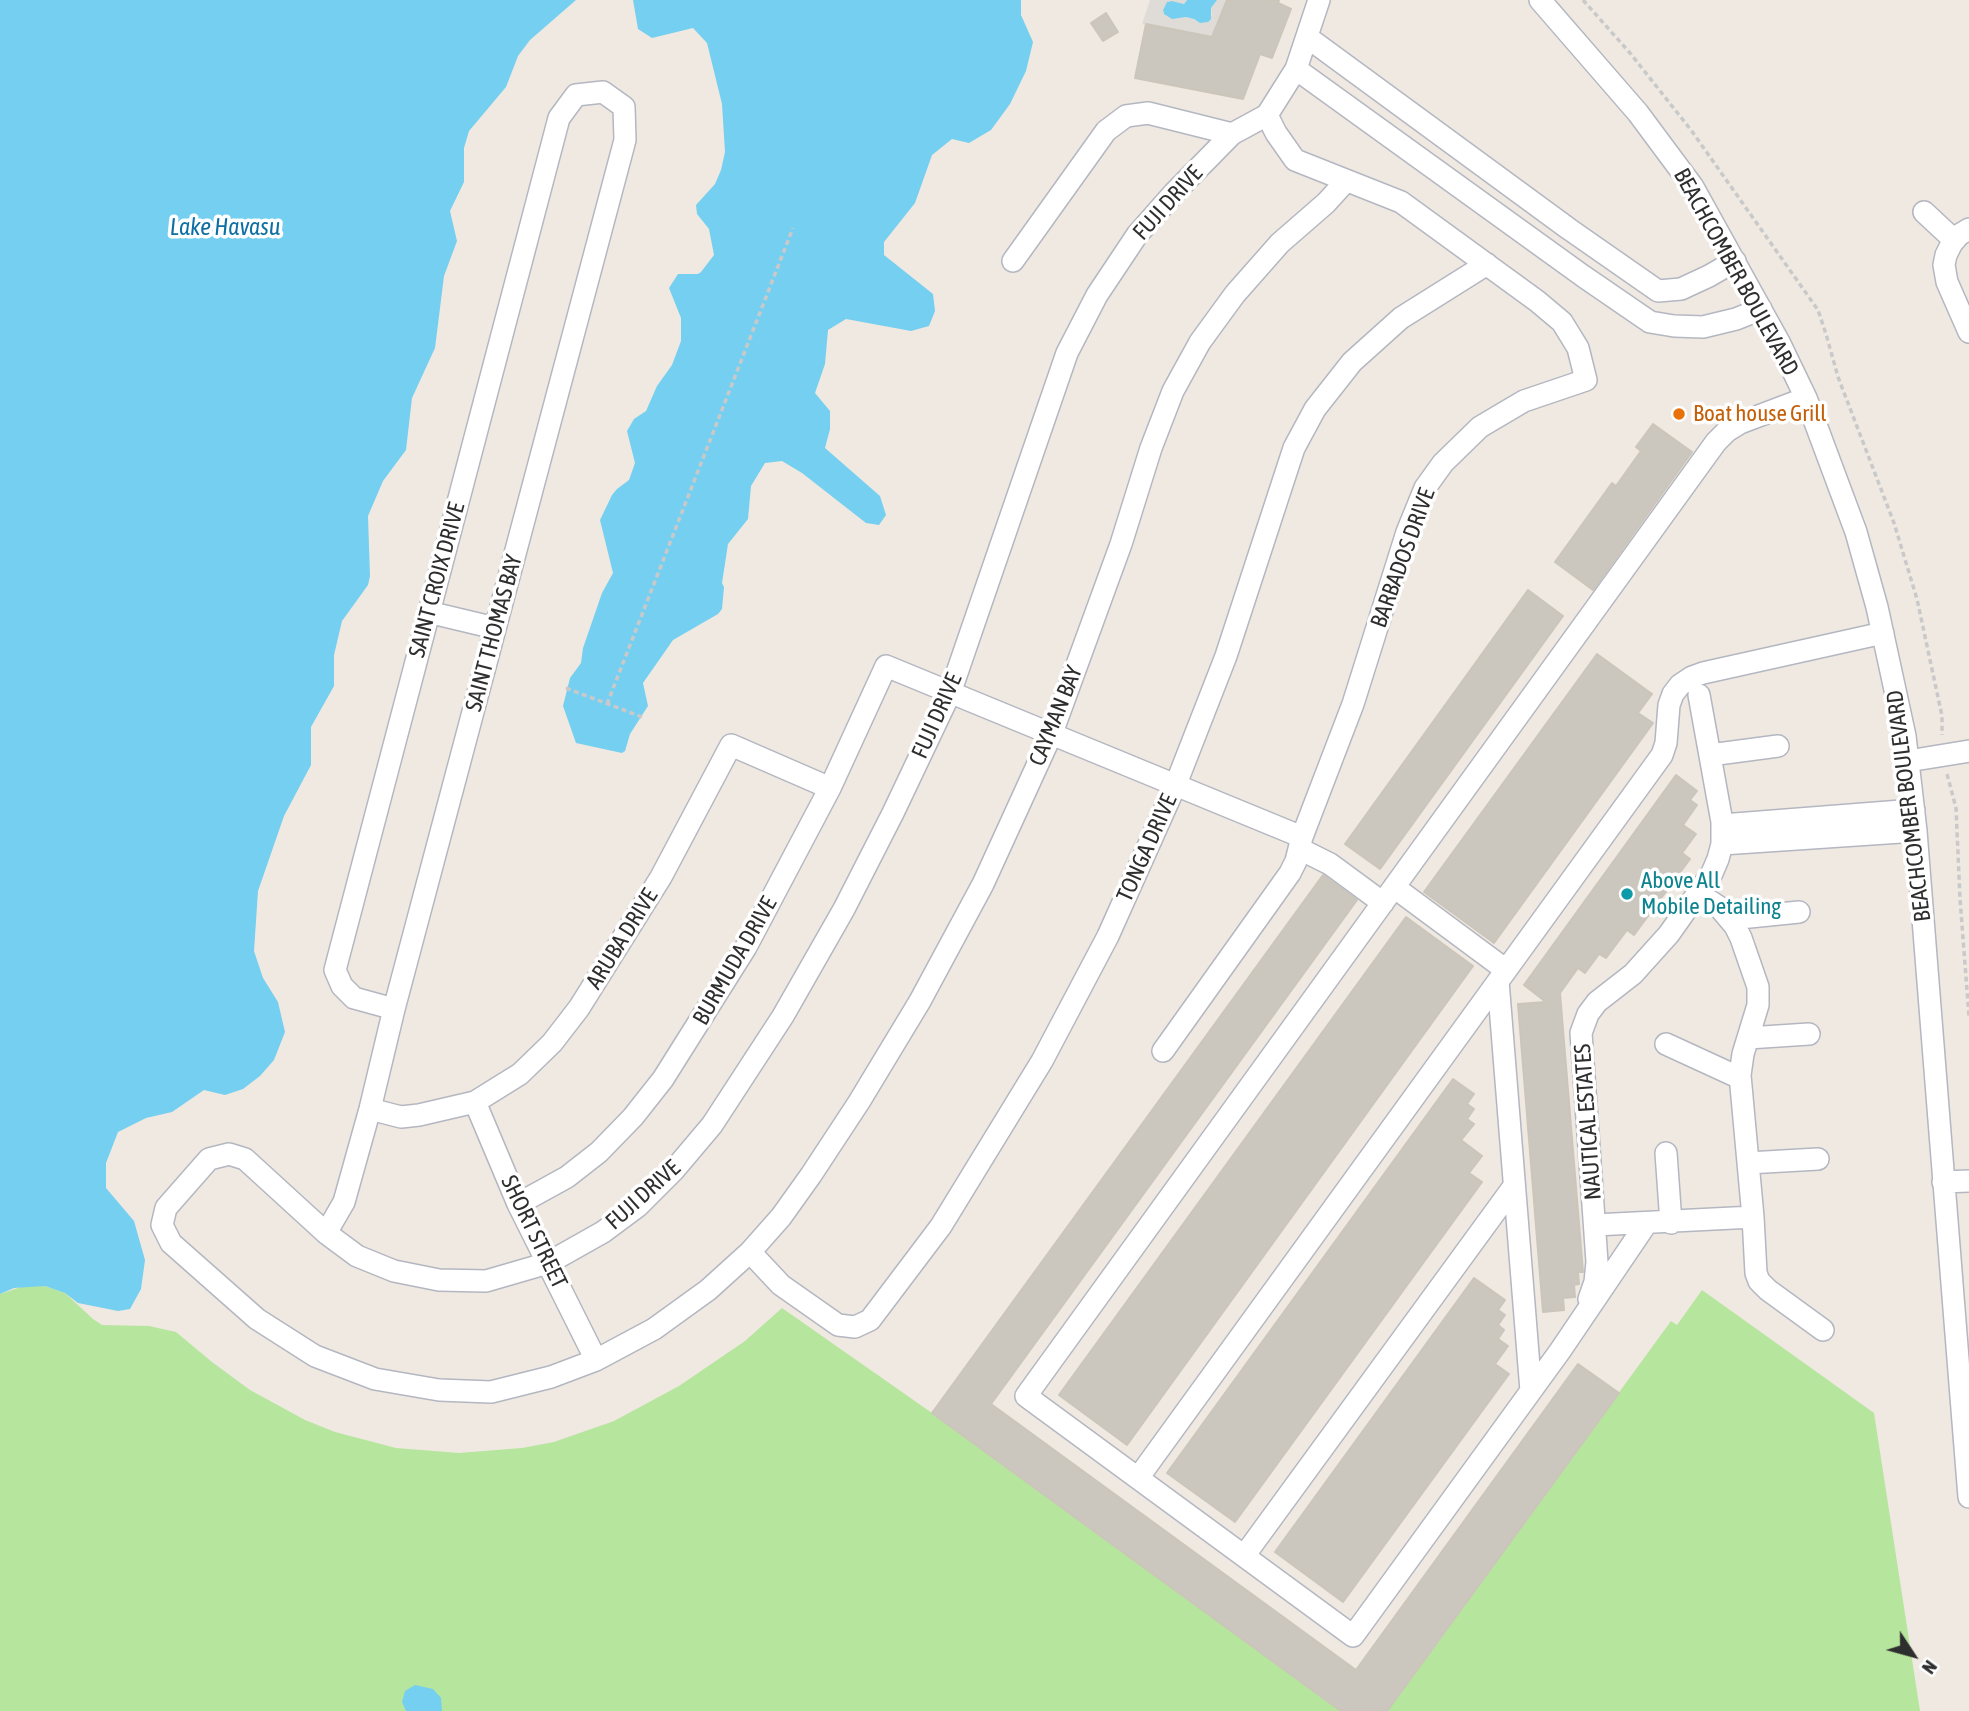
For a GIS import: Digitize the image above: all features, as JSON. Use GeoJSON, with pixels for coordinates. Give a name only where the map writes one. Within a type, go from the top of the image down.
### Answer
{"type":"FeatureCollection","features":[{"type":"Feature","properties":{"kind":"street"},"geometry":{"type":"LineString","coordinates":[[1267,115],[1296,69],[1319,0]]}},
{"type":"Feature","properties":{"kind":"street","name":"BEACHCOMBER BOULEVARD"},"geometry":{"type":"LineString","coordinates":[[1540,0],[1638,113],[1693,187],[1761,309],[1806,398],[1856,532],[1883,633],[1905,736],[1914,810],[1969,1497]]}},
{"type":"Feature","properties":{"kind":"street"},"geometry":{"type":"LineString","coordinates":[[1307,37],[1658,291],[1681,289],[1735,261]]}},
{"type":"Feature","properties":{"kind":"street"},"geometry":{"type":"LineString","coordinates":[[1296,69],[1583,276],[1650,321],[1674,326],[1703,327],[1736,319],[1761,309]]}},
{"type":"Feature","properties":{"kind":"street","name":"SAINT THOMAS BAY"},"geometry":{"type":"LineString","coordinates":[[326,1233],[344,1202],[370,1109],[394,1009],[625,140],[624,107],[603,92],[576,95],[559,118]]}},
{"type":"Feature","properties":{"kind":"street"},"geometry":{"type":"LineString","coordinates":[[1013,261],[1106,131],[1126,116],[1148,113],[1232,134]]}},
{"type":"Feature","properties":{"kind":"street","name":"FUJI DRIVE"},"geometry":{"type":"LineString","coordinates":[[750,1252],[708,1290],[654,1329],[596,1360],[551,1377],[491,1392],[439,1390],[374,1379],[315,1356],[257,1319],[171,1243],[162,1225],[166,1208],[209,1159],[229,1154],[245,1159],[326,1233],[357,1256],[394,1271],[439,1280],[486,1281],[548,1263],[603,1232],[638,1206],[674,1170],[712,1125],[783,1016],[844,909],[893,813],[950,692],[1067,353],[1097,295],[1137,235],[1174,192],[1232,134],[1267,115]]}},
{"type":"Feature","properties":{"kind":"street","name":"BARBADOS DRIVE"},"geometry":{"type":"LineString","coordinates":[[1163,1051],[1290,873],[1353,704],[1407,532],[1425,488],[1443,463],[1480,427],[1524,401],[1586,380],[1578,348],[1562,322],[1537,301],[1401,202],[1295,160],[1267,115]]}},
{"type":"Feature","properties":{"kind":"street","name":"SAINT CROIX DRIVE"},"geometry":{"type":"LineString","coordinates":[[394,1009],[355,998],[342,986],[335,970],[559,118]]}},
{"type":"Feature","properties":{"kind":"street","name":"CAYMAN BAY"},"geometry":{"type":"LineString","coordinates":[[750,1252],[781,1217],[859,1102],[920,1001],[983,884],[1052,733],[1121,544],[1172,391],[1200,342],[1235,294],[1280,243],[1326,203],[1346,181]]}},
{"type":"Feature","properties":{"kind":"street"},"geometry":{"type":"LineString","coordinates":[[1924,212],[1961,235],[1945,255],[1945,275],[1969,332]]}},
{"type":"Feature","properties":{"kind":"street","name":"TONGA DRIVE"},"geometry":{"type":"LineString","coordinates":[[750,1252],[781,1285],[838,1325],[855,1327],[870,1320],[941,1226],[1042,1061],[1108,936],[1176,784],[1226,656],[1294,448],[1315,409],[1352,362],[1401,317],[1487,264]]}},
{"type":"Feature","properties":{"kind":"street"},"geometry":{"type":"LineString","coordinates":[[1514,1186],[1244,1556],[1026,1396],[1719,438],[1740,423],[1806,398]]}},
{"type":"Feature","properties":{"kind":"street"},"geometry":{"type":"LineString","coordinates":[[428,612],[495,628]]}},
{"type":"Feature","properties":{"kind":"street"},"geometry":{"type":"LineString","coordinates":[[1138,1478],[1662,755],[1668,705],[1682,683],[1703,673],[1883,633]]}},
{"type":"Feature","properties":{"kind":"street","name":"BURMUDA DRIVE"},"geometry":{"type":"LineString","coordinates":[[518,1204],[567,1177],[599,1152],[633,1117],[663,1079],[746,947],[831,789],[886,666],[950,692]]}},
{"type":"Feature","properties":{"kind":"street"},"geometry":{"type":"LineString","coordinates":[[950,692],[1176,784],[1301,843],[1331,864],[1388,895],[1502,976]]}},
{"type":"Feature","properties":{"kind":"street"},"geometry":{"type":"LineString","coordinates":[[1699,695],[1722,834],[1839,826],[1916,831]]}},
{"type":"Feature","properties":{"kind":"street","name":"ARUBA DRIVE"},"geometry":{"type":"LineString","coordinates":[[370,1109],[401,1117],[475,1102],[520,1074],[552,1043],[579,1008],[662,877],[731,745],[831,789]]}},
{"type":"Feature","properties":{"kind":"street"},"geometry":{"type":"LineString","coordinates":[[1710,755],[1778,746]]}},
{"type":"Feature","properties":{"kind":"street"},"geometry":{"type":"LineString","coordinates":[[1908,761],[1969,751]]}},
{"type":"Feature","properties":{"kind":"street"},"geometry":{"type":"LineString","coordinates":[[1839,826],[1914,810]]}},
{"type":"Feature","properties":{"kind":"street","name":"NAUTICAL ESTATES"},"geometry":{"type":"LineString","coordinates":[[1583,1318],[1596,1276],[1595,1226],[1581,1038],[1583,1028],[1588,1014],[1597,1002],[1633,974],[1669,934],[1715,866],[1722,834]]}},
{"type":"Feature","properties":{"kind":"street"},"geometry":{"type":"LineString","coordinates":[[1698,893],[1719,907],[1730,919],[1741,938],[1758,988],[1758,1005],[1741,1061],[1740,1078],[1756,1273],[1759,1281],[1768,1290],[1823,1330]]}},
{"type":"Feature","properties":{"kind":"street"},"geometry":{"type":"LineString","coordinates":[[1730,919],[1799,912]]}},
{"type":"Feature","properties":{"kind":"street"},"geometry":{"type":"LineString","coordinates":[[1502,976],[1514,1186],[1531,1391]]}},
{"type":"Feature","properties":{"kind":"street"},"geometry":{"type":"LineString","coordinates":[[1748,1038],[1809,1034]]}},
{"type":"Feature","properties":{"kind":"street"},"geometry":{"type":"LineString","coordinates":[[1666,1044],[1740,1078]]}},
{"type":"Feature","properties":{"kind":"street","name":"SHORT STREET"},"geometry":{"type":"LineString","coordinates":[[475,1102],[518,1204],[596,1360]]}},
{"type":"Feature","properties":{"kind":"street"},"geometry":{"type":"LineString","coordinates":[[1666,1153],[1671,1223]]}},
{"type":"Feature","properties":{"kind":"street"},"geometry":{"type":"LineString","coordinates":[[1748,1163],[1818,1159]]}},
{"type":"Feature","properties":{"kind":"street"},"geometry":{"type":"LineString","coordinates":[[1944,1181],[1969,1181]]}},
{"type":"Feature","properties":{"kind":"street"},"geometry":{"type":"LineString","coordinates":[[1646,1224],[1753,1217]]}},
{"type":"Feature","properties":{"kind":"street","name":"NAUTICAL ESTATES"},"geometry":{"type":"LineString","coordinates":[[1595,1226],[1646,1224]]}},
{"type":"Feature","properties":{"kind":"street","name":"NAUTICAL ESTATES"},"geometry":{"type":"LineString","coordinates":[[1244,1556],[1353,1636],[1560,1351],[1646,1224]]}},
{"type":"Feature","properties":{"kind":"path"},"geometry":{"type":"LineString","coordinates":[[607,704],[793,228]]}},
{"type":"Feature","properties":{"kind":"path"},"geometry":{"type":"LineString","coordinates":[[566,688],[642,717]]}},
{"type":"Feature","properties":{"kind":"green space"},"geometry":{"type":"Polygon","coordinates":[[[24,1286],[45,1286],[65,1293],[102,1325],[149,1326],[176,1332],[250,1390],[305,1420],[335,1432],[396,1448],[459,1453],[522,1448],[554,1442],[614,1421],[679,1386],[745,1341],[782,1308],[932,1413],[1341,1711],[0,1711],[0,1294],[24,1286]]]}},
{"type":"Feature","properties":{"kind":"green space"},"geometry":{"type":"Polygon","coordinates":[[[1702,1290],[1874,1413],[1920,1711],[1387,1711],[1671,1321],[1677,1325],[1702,1290]]]}},
{"type":"Feature","properties":{"kind":"shaded area"},"geometry":{"type":"Polygon","coordinates":[[[1150,0],[1187,0],[1184,4],[1167,2],[1164,14],[1192,18],[1200,23],[1212,15],[1211,8],[1217,0],[1227,0],[1212,37],[1142,24],[1150,0]]]}},
{"type":"Feature","properties":{"kind":"water","name":"Lake Havasu"},"geometry":{"type":"Polygon","coordinates":[[[0,0],[576,0],[530,40],[518,56],[506,87],[469,131],[464,148],[464,182],[450,211],[457,241],[444,276],[435,348],[412,398],[406,450],[383,481],[368,516],[368,585],[342,621],[334,655],[334,686],[311,727],[311,765],[284,816],[258,891],[254,951],[263,978],[278,1002],[285,1032],[274,1060],[260,1076],[243,1089],[225,1095],[204,1090],[172,1112],[146,1118],[118,1132],[106,1163],[106,1188],[134,1221],[145,1260],[141,1289],[130,1309],[118,1311],[78,1303],[65,1293],[45,1286],[14,1288],[0,1294],[0,0]]]}},
{"type":"Feature","properties":{"kind":"water"},"geometry":{"type":"Polygon","coordinates":[[[633,0],[1021,0],[1021,15],[1033,42],[1026,71],[1010,104],[991,130],[969,143],[952,139],[932,155],[915,203],[884,242],[884,255],[933,294],[935,311],[929,326],[911,331],[846,319],[828,330],[825,364],[815,393],[830,411],[830,429],[825,448],[880,496],[886,515],[879,525],[866,523],[802,473],[782,461],[765,463],[751,486],[748,519],[728,544],[722,583],[722,609],[673,640],[643,683],[648,706],[630,734],[622,753],[576,743],[563,706],[570,678],[581,663],[583,648],[602,593],[613,573],[600,520],[612,495],[629,480],[635,463],[627,431],[634,419],[646,411],[657,386],[672,365],[681,341],[681,318],[669,288],[678,274],[701,272],[714,255],[709,229],[697,214],[696,205],[715,184],[725,152],[722,104],[707,43],[693,28],[652,38],[638,29],[633,0]]]}},
{"type":"Feature","properties":{"kind":"water"},"geometry":{"type":"Polygon","coordinates":[[[1187,0],[1217,0],[1211,8],[1211,19],[1200,23],[1186,17],[1172,19],[1164,14],[1167,2],[1184,4],[1187,0]]]}},
{"type":"Feature","properties":{"kind":"water"},"geometry":{"type":"Polygon","coordinates":[[[415,1685],[433,1689],[441,1698],[442,1711],[406,1711],[402,1702],[405,1691],[415,1685]]]}},
{"type":"Feature","properties":{"kind":"building"},"geometry":{"type":"Polygon","coordinates":[[[1227,0],[1279,0],[1278,3],[1291,9],[1272,58],[1260,54],[1243,99],[1135,78],[1146,24],[1212,37],[1227,0]]]}},
{"type":"Feature","properties":{"kind":"building"},"geometry":{"type":"Polygon","coordinates":[[[1106,13],[1118,32],[1103,41],[1091,23],[1106,13]]]}},
{"type":"Feature","properties":{"kind":"building"},"geometry":{"type":"Polygon","coordinates":[[[1653,424],[1692,452],[1593,590],[1555,562],[1612,483],[1616,486],[1641,451],[1636,447],[1653,424]]]}},
{"type":"Feature","properties":{"kind":"building"},"geometry":{"type":"Polygon","coordinates":[[[1528,590],[1563,616],[1380,869],[1345,844],[1528,590]]]}},
{"type":"Feature","properties":{"kind":"building"},"geometry":{"type":"Polygon","coordinates":[[[1597,654],[1652,694],[1638,713],[1653,723],[1494,943],[1424,892],[1597,654]]]}},
{"type":"Feature","properties":{"kind":"building"},"geometry":{"type":"Polygon","coordinates":[[[1676,775],[1697,791],[1690,800],[1697,805],[1683,825],[1696,834],[1682,853],[1690,859],[1634,935],[1627,930],[1606,958],[1599,954],[1585,973],[1578,968],[1560,993],[1583,1272],[1578,1272],[1579,1284],[1574,1285],[1575,1297],[1563,1298],[1564,1310],[1543,1312],[1518,1004],[1546,1002],[1524,985],[1676,775]]]}},
{"type":"Feature","properties":{"kind":"building"},"geometry":{"type":"Polygon","coordinates":[[[1323,875],[1357,900],[991,1404],[1356,1670],[1578,1364],[1619,1393],[1387,1711],[1341,1711],[932,1413],[1323,875]]]}},
{"type":"Feature","properties":{"kind":"building"},"geometry":{"type":"Polygon","coordinates":[[[1406,917],[1473,966],[1127,1445],[1059,1395],[1406,917]]]}},
{"type":"Feature","properties":{"kind":"building"},"geometry":{"type":"Polygon","coordinates":[[[1453,1079],[1474,1094],[1467,1104],[1474,1109],[1467,1119],[1474,1124],[1461,1140],[1482,1156],[1469,1173],[1482,1182],[1235,1522],[1167,1473],[1453,1079]]]}},
{"type":"Feature","properties":{"kind":"building"},"geometry":{"type":"Polygon","coordinates":[[[1474,1278],[1505,1300],[1498,1310],[1505,1315],[1498,1325],[1504,1330],[1498,1339],[1508,1346],[1495,1364],[1509,1374],[1343,1602],[1275,1552],[1474,1278]]]}},
{"type":"Feature","properties":{"kind":"place","name":"Boat house Grill"},"geometry":{"type":"Point","coordinates":[1679,414]}},
{"type":"Feature","properties":{"kind":"place","name":"Above All Mobile Detailing"},"geometry":{"type":"Point","coordinates":[1627,894]}}]}
